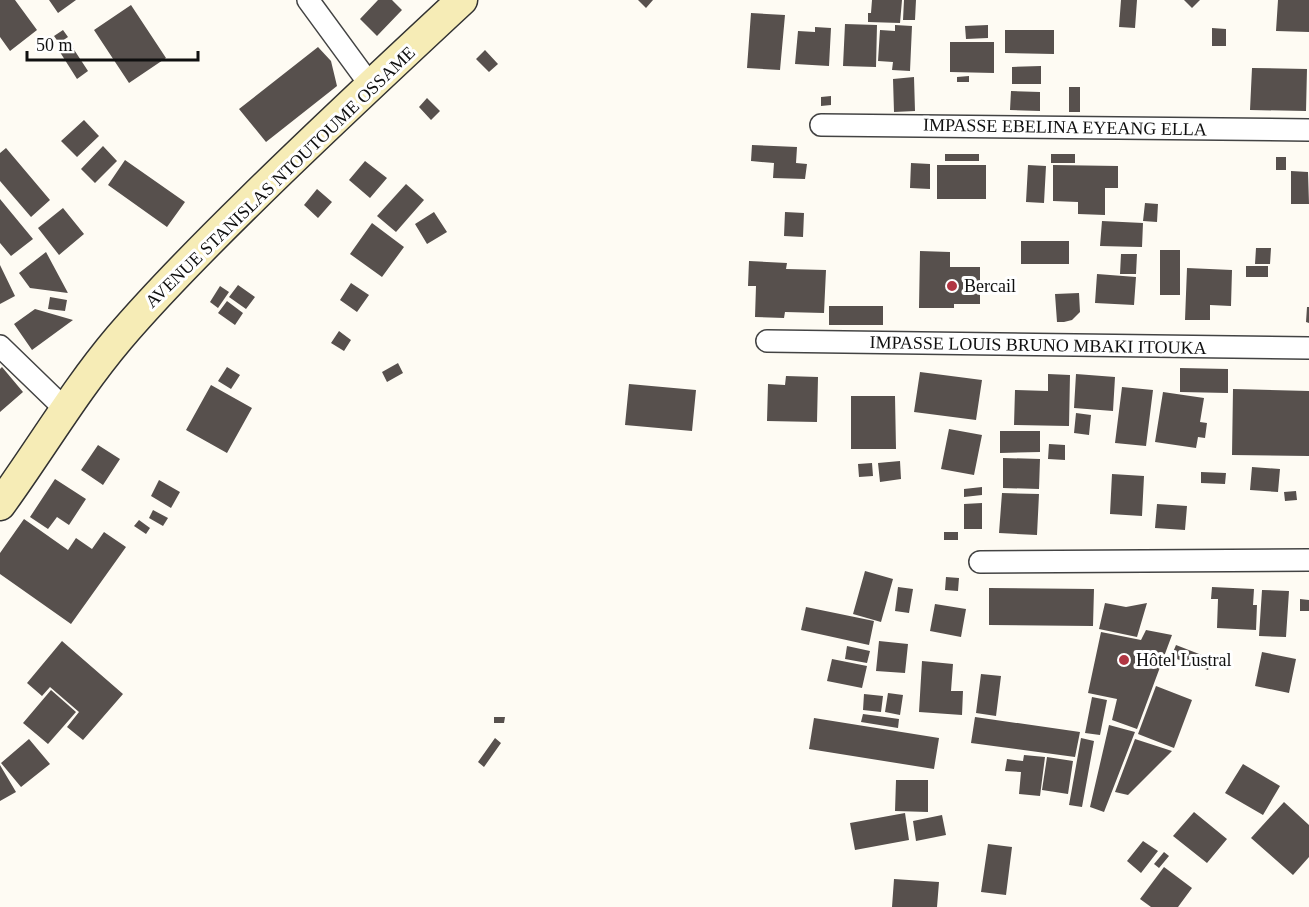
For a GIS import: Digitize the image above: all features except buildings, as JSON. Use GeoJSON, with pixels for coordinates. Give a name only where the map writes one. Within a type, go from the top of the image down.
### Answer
{"type":"FeatureCollection","features":[{"type":"Feature","properties":{"kind":"street"},"geometry":{"type":"LineString","coordinates":[[308,0],[371,86]]}},
{"type":"Feature","properties":{"kind":"street","name":"AVENUE STANISLAS NTOUTOUME OSSAME"},"geometry":{"type":"LineString","coordinates":[[0,505],[118,339],[194,256],[462,0]]}},
{"type":"Feature","properties":{"kind":"street","name":"IMPASSE EBELINA EYEANG ELLA"},"geometry":{"type":"LineString","coordinates":[[820,125],[1309,130]]}},
{"type":"Feature","properties":{"kind":"street","name":"IMPASSE LOUIS BRUNO MBAKI ITOUKA"},"geometry":{"type":"LineString","coordinates":[[767,342],[1309,348]]}},
{"type":"Feature","properties":{"kind":"street"},"geometry":{"type":"LineString","coordinates":[[0,346],[66,410]]}},
{"type":"Feature","properties":{"kind":"street"},"geometry":{"type":"LineString","coordinates":[[980,562],[1309,560]]}},
{"type":"Feature","properties":{"kind":"place","name":"Bercail"},"geometry":{"type":"Point","coordinates":[952,286]}},
{"type":"Feature","properties":{"kind":"place","name":"Hôtel Lustral"},"geometry":{"type":"Point","coordinates":[1124,660]}}]}
